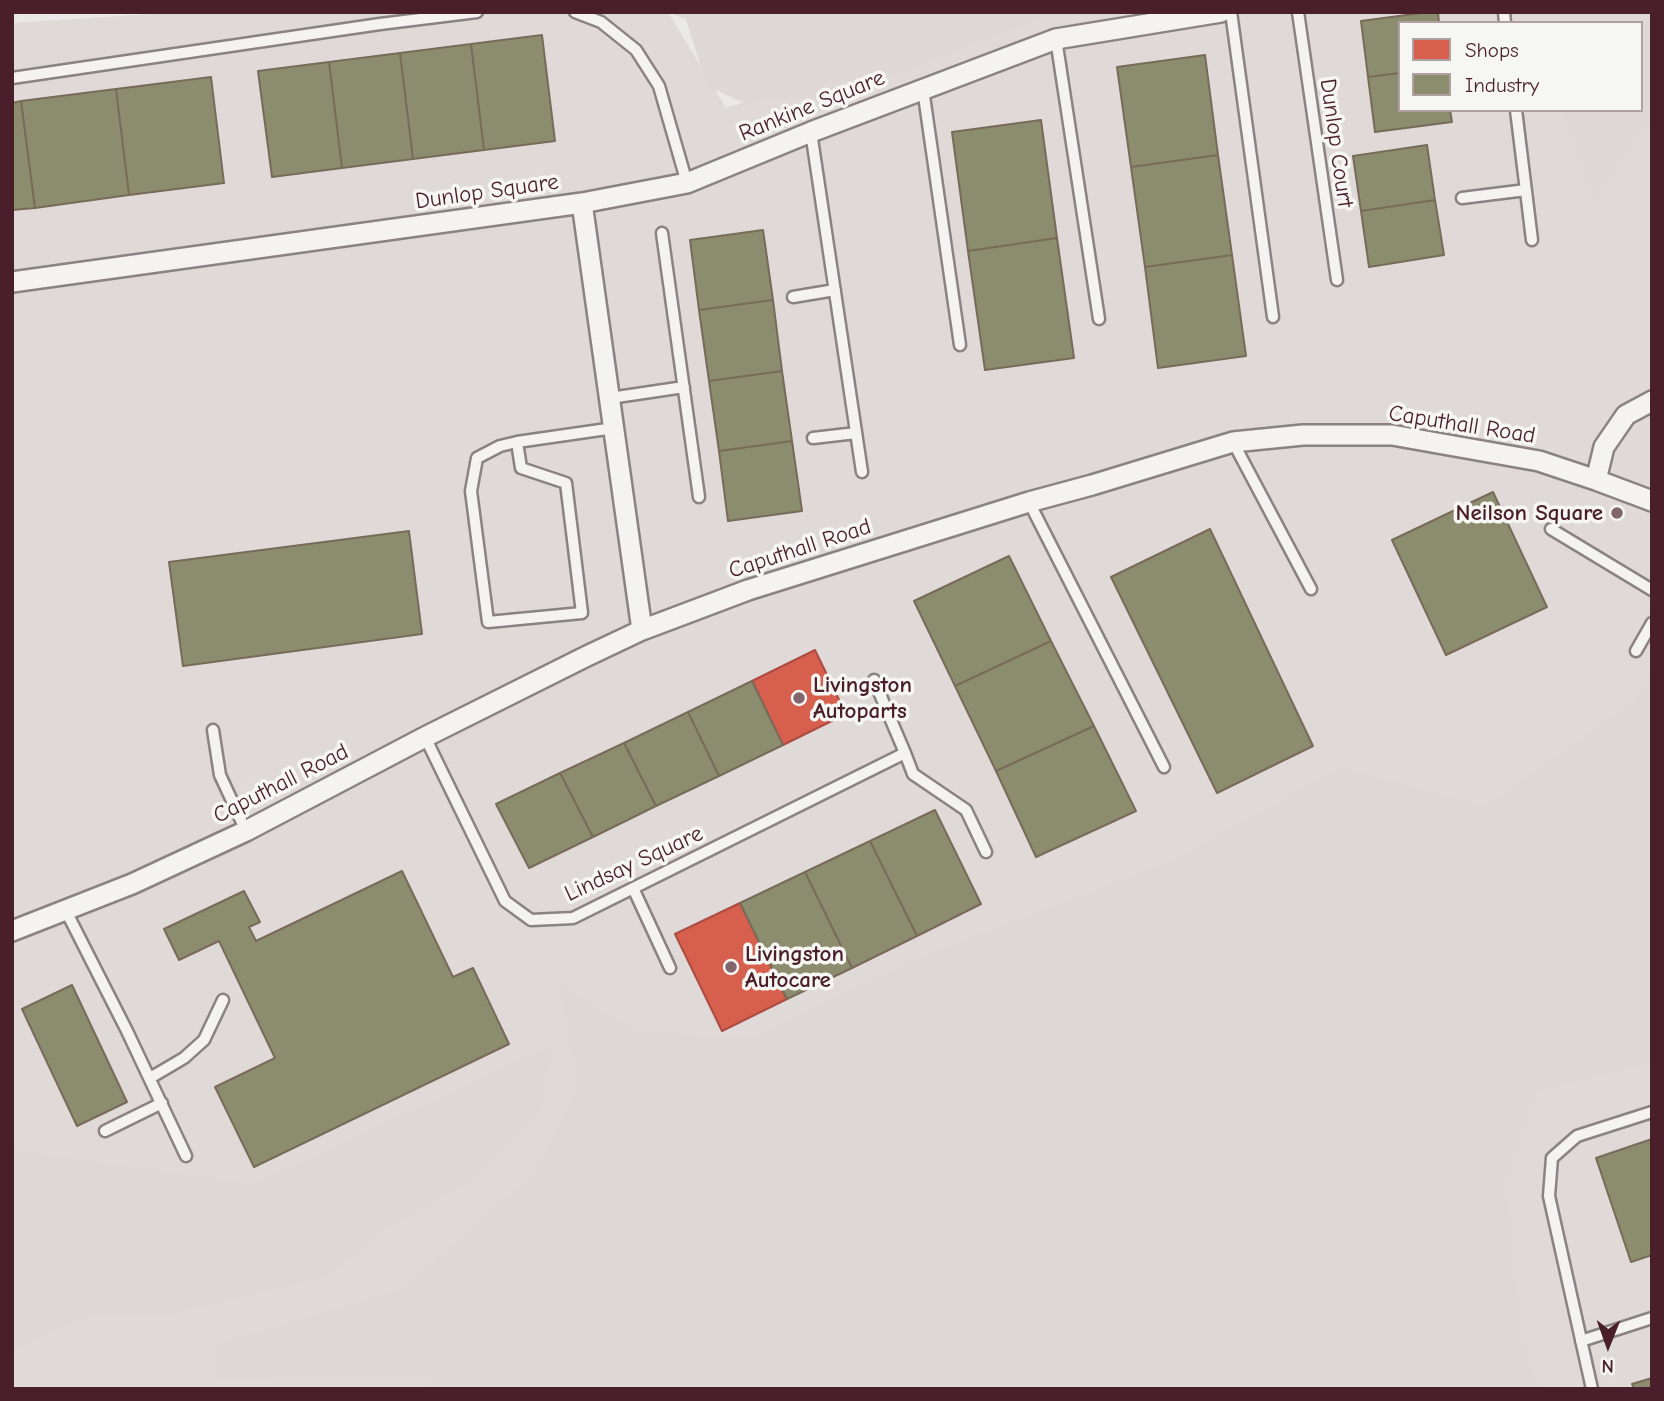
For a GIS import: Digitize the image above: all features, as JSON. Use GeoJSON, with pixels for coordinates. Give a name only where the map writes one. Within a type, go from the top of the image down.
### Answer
{"type":"FeatureCollection","features":[{"type":"Feature","properties":{"kind":"street","name":"Rankine Square"},"geometry":{"type":"LineString","coordinates":[[582,203],[687,183],[811,132],[1056,39],[1220,12]]}},
{"type":"Feature","properties":{"kind":"street","name":"Dunlop Square"},"geometry":{"type":"LineString","coordinates":[[12,282],[582,203],[642,630]]}},
{"type":"Feature","properties":{"kind":"street"},"geometry":{"type":"LineString","coordinates":[[1596,480],[1604,447],[1626,415],[1652,401]]}},
{"type":"Feature","properties":{"kind":"street","name":"Caputhall Road"},"geometry":{"type":"LineString","coordinates":[[12,931],[132,884],[246,831],[425,737],[642,630],[748,590],[1029,502],[1233,442],[1303,435],[1392,435],[1539,461],[1652,501]]}},
{"type":"Feature","properties":{"kind":"lane"},"geometry":{"type":"LineString","coordinates":[[12,78],[477,12]]}},
{"type":"Feature","properties":{"kind":"lane"},"geometry":{"type":"LineString","coordinates":[[575,12],[601,22],[636,50],[659,86],[687,183]]}},
{"type":"Feature","properties":{"kind":"lane"},"geometry":{"type":"LineString","coordinates":[[1231,12],[1273,317]]}},
{"type":"Feature","properties":{"kind":"lane","name":"Dunlop Court"},"geometry":{"type":"LineString","coordinates":[[1298,12],[1337,280]]}},
{"type":"Feature","properties":{"kind":"lane"},"geometry":{"type":"LineString","coordinates":[[1056,39],[1099,319]]}},
{"type":"Feature","properties":{"kind":"lane"},"geometry":{"type":"LineString","coordinates":[[923,89],[960,345]]}},
{"type":"Feature","properties":{"kind":"lane"},"geometry":{"type":"LineString","coordinates":[[1516,112],[1532,240]]}},
{"type":"Feature","properties":{"kind":"lane"},"geometry":{"type":"LineString","coordinates":[[811,132],[862,472]]}},
{"type":"Feature","properties":{"kind":"lane"},"geometry":{"type":"LineString","coordinates":[[1462,198],[1526,190]]}},
{"type":"Feature","properties":{"kind":"lane"},"geometry":{"type":"LineString","coordinates":[[662,233],[699,497]]}},
{"type":"Feature","properties":{"kind":"lane"},"geometry":{"type":"LineString","coordinates":[[793,297],[835,290]]}},
{"type":"Feature","properties":{"kind":"lane"},"geometry":{"type":"LineString","coordinates":[[610,398],[684,387]]}},
{"type":"Feature","properties":{"kind":"lane"},"geometry":{"type":"LineString","coordinates":[[517,442],[521,468],[566,483],[582,612],[488,622],[471,491],[477,458],[500,446],[517,442],[614,428]]}},
{"type":"Feature","properties":{"kind":"lane"},"geometry":{"type":"LineString","coordinates":[[813,438],[856,433]]}},
{"type":"Feature","properties":{"kind":"lane"},"geometry":{"type":"LineString","coordinates":[[1233,442],[1311,589]]}},
{"type":"Feature","properties":{"kind":"lane"},"geometry":{"type":"LineString","coordinates":[[1029,502],[1164,767]]}},
{"type":"Feature","properties":{"kind":"lane"},"geometry":{"type":"LineString","coordinates":[[1551,529],[1652,590]]}},
{"type":"Feature","properties":{"kind":"lane"},"geometry":{"type":"LineString","coordinates":[[1636,651],[1652,623]]}},
{"type":"Feature","properties":{"kind":"lane"},"geometry":{"type":"LineString","coordinates":[[874,680],[913,774],[966,810],[986,852]]}},
{"type":"Feature","properties":{"kind":"lane"},"geometry":{"type":"LineString","coordinates":[[213,730],[220,775],[246,831]]}},
{"type":"Feature","properties":{"kind":"lane","name":"Lindsay Square"},"geometry":{"type":"LineString","coordinates":[[425,737],[505,901],[531,920],[573,918],[905,754]]}},
{"type":"Feature","properties":{"kind":"lane"},"geometry":{"type":"LineString","coordinates":[[633,888],[670,968]]}},
{"type":"Feature","properties":{"kind":"lane"},"geometry":{"type":"LineString","coordinates":[[66,911],[187,1156]]}},
{"type":"Feature","properties":{"kind":"lane"},"geometry":{"type":"LineString","coordinates":[[150,1078],[184,1058],[204,1040],[223,1000]]}},
{"type":"Feature","properties":{"kind":"lane"},"geometry":{"type":"LineString","coordinates":[[105,1131],[162,1103]]}},
{"type":"Feature","properties":{"kind":"lane"},"geometry":{"type":"LineString","coordinates":[[1592,1389],[1549,1196],[1552,1158],[1577,1136],[1652,1112]]}},
{"type":"Feature","properties":{"kind":"lane"},"geometry":{"type":"LineString","coordinates":[[1581,1341],[1652,1318]]}},
{"type":"Feature","properties":{"kind":"shaded area"},"geometry":{"type":"Polygon","coordinates":[[[181,12],[668,12],[726,108],[1044,12],[1652,12],[1652,1389],[12,1389],[12,23],[181,12]]]}},
{"type":"Feature","properties":{"kind":"shaded area"},"geometry":{"type":"Polygon","coordinates":[[[667,12],[1055,12],[858,90],[744,103],[707,86],[686,19],[667,12]]]}},
{"type":"Feature","properties":{"kind":"shaded area"},"geometry":{"type":"Polygon","coordinates":[[[1562,12],[1652,12],[1652,115],[1594,204],[1562,112],[1643,112],[1643,21],[1562,21],[1562,12]]]}},
{"type":"Feature","properties":{"kind":"shaded area"},"geometry":{"type":"Polygon","coordinates":[[[1652,674],[1652,1062],[1538,1091],[1507,1182],[1522,1334],[1539,1389],[429,1389],[428,1374],[213,1379],[217,1344],[402,1289],[532,1175],[577,1088],[558,983],[638,1032],[755,1038],[915,959],[1169,862],[1340,768],[1486,806],[1636,700],[1652,674]]]}},
{"type":"Feature","properties":{"kind":"shaded area"},"geometry":{"type":"Polygon","coordinates":[[[555,1044],[540,1113],[464,1186],[387,1227],[327,1277],[165,1315],[92,1314],[12,1351],[12,1150],[255,1184],[555,1044]]]}},
{"type":"Feature","properties":{"kind":"building: Shops","name":"Livingston Autoparts"},"geometry":{"type":"Polygon","coordinates":[[[815,650],[846,714],[783,745],[752,681],[815,650]]]}},
{"type":"Feature","properties":{"kind":"building: Shops","name":"Livingston Autocare"},"geometry":{"type":"Polygon","coordinates":[[[740,903],[787,999],[722,1031],[675,934],[740,903]]]}},
{"type":"Feature","properties":{"kind":"building: Industry"},"geometry":{"type":"Polygon","coordinates":[[[1438,12],[1439,21],[1398,21],[1398,73],[1368,77],[1361,21],[1438,12]]]}},
{"type":"Feature","properties":{"kind":"building: Industry"},"geometry":{"type":"Polygon","coordinates":[[[542,35],[555,141],[484,150],[471,44],[542,35]]]}},
{"type":"Feature","properties":{"kind":"building: Industry"},"geometry":{"type":"Polygon","coordinates":[[[471,44],[484,150],[413,159],[400,53],[471,44]]]}},
{"type":"Feature","properties":{"kind":"building: Industry"},"geometry":{"type":"Polygon","coordinates":[[[400,53],[413,159],[342,168],[329,62],[400,53]]]}},
{"type":"Feature","properties":{"kind":"building: Industry"},"geometry":{"type":"Polygon","coordinates":[[[1205,55],[1218,155],[1131,167],[1117,67],[1205,55]]]}},
{"type":"Feature","properties":{"kind":"building: Industry"},"geometry":{"type":"Polygon","coordinates":[[[329,62],[342,168],[272,177],[258,71],[329,62]]]}},
{"type":"Feature","properties":{"kind":"building: Industry"},"geometry":{"type":"Polygon","coordinates":[[[1398,73],[1398,112],[1450,112],[1452,122],[1375,132],[1368,77],[1398,73]]]}},
{"type":"Feature","properties":{"kind":"building: Industry"},"geometry":{"type":"Polygon","coordinates":[[[211,77],[224,183],[129,195],[116,89],[211,77]]]}},
{"type":"Feature","properties":{"kind":"building: Industry"},"geometry":{"type":"Polygon","coordinates":[[[116,89],[129,195],[35,208],[21,101],[116,89]]]}},
{"type":"Feature","properties":{"kind":"building: Industry"},"geometry":{"type":"Polygon","coordinates":[[[21,101],[35,208],[12,210],[12,103],[21,101]]]}},
{"type":"Feature","properties":{"kind":"building: Industry"},"geometry":{"type":"Polygon","coordinates":[[[1041,120],[1057,238],[968,251],[952,132],[1041,120]]]}},
{"type":"Feature","properties":{"kind":"building: Industry"},"geometry":{"type":"Polygon","coordinates":[[[1427,145],[1435,200],[1361,211],[1353,156],[1427,145]]]}},
{"type":"Feature","properties":{"kind":"building: Industry"},"geometry":{"type":"Polygon","coordinates":[[[1218,155],[1232,255],[1145,267],[1131,167],[1218,155]]]}},
{"type":"Feature","properties":{"kind":"building: Industry"},"geometry":{"type":"Polygon","coordinates":[[[1435,200],[1444,255],[1369,267],[1361,211],[1435,200]]]}},
{"type":"Feature","properties":{"kind":"building: Industry"},"geometry":{"type":"Polygon","coordinates":[[[763,230],[773,300],[699,310],[690,240],[763,230]]]}},
{"type":"Feature","properties":{"kind":"building: Industry"},"geometry":{"type":"Polygon","coordinates":[[[1057,238],[1074,358],[985,370],[968,251],[1057,238]]]}},
{"type":"Feature","properties":{"kind":"building: Industry"},"geometry":{"type":"Polygon","coordinates":[[[1232,255],[1246,356],[1158,368],[1145,267],[1232,255]]]}},
{"type":"Feature","properties":{"kind":"building: Industry"},"geometry":{"type":"Polygon","coordinates":[[[773,300],[782,371],[709,381],[699,310],[773,300]]]}},
{"type":"Feature","properties":{"kind":"building: Industry"},"geometry":{"type":"Polygon","coordinates":[[[782,371],[792,441],[719,451],[709,381],[782,371]]]}},
{"type":"Feature","properties":{"kind":"building: Industry"},"geometry":{"type":"Polygon","coordinates":[[[792,441],[802,511],[728,521],[719,451],[792,441]]]}},
{"type":"Feature","properties":{"kind":"building: Industry"},"geometry":{"type":"Polygon","coordinates":[[[1493,492],[1547,607],[1446,655],[1392,540],[1493,492]]]}},
{"type":"Feature","properties":{"kind":"building: Industry"},"geometry":{"type":"Polygon","coordinates":[[[1210,529],[1313,746],[1217,793],[1111,577],[1210,529]]]}},
{"type":"Feature","properties":{"kind":"building: Industry"},"geometry":{"type":"Polygon","coordinates":[[[409,531],[422,634],[183,666],[169,562],[409,531]]]}},
{"type":"Feature","properties":{"kind":"building: Industry"},"geometry":{"type":"Polygon","coordinates":[[[1009,556],[1051,641],[955,686],[914,601],[1009,556]]]}},
{"type":"Feature","properties":{"kind":"building: Industry"},"geometry":{"type":"Polygon","coordinates":[[[1051,641],[1094,726],[996,771],[955,686],[1051,641]]]}},
{"type":"Feature","properties":{"kind":"building: Industry"},"geometry":{"type":"Polygon","coordinates":[[[752,681],[783,745],[719,776],[688,712],[752,681]]]}},
{"type":"Feature","properties":{"kind":"building: Industry"},"geometry":{"type":"Polygon","coordinates":[[[688,712],[719,776],[656,806],[624,743],[688,712]]]}},
{"type":"Feature","properties":{"kind":"building: Industry"},"geometry":{"type":"Polygon","coordinates":[[[1094,726],[1136,811],[1036,857],[996,771],[1094,726]]]}},
{"type":"Feature","properties":{"kind":"building: Industry"},"geometry":{"type":"Polygon","coordinates":[[[624,743],[656,806],[593,837],[560,773],[624,743]]]}},
{"type":"Feature","properties":{"kind":"building: Industry"},"geometry":{"type":"Polygon","coordinates":[[[560,773],[593,837],[529,868],[496,804],[560,773]]]}},
{"type":"Feature","properties":{"kind":"building: Industry"},"geometry":{"type":"Polygon","coordinates":[[[935,810],[981,904],[917,936],[870,841],[935,810]]]}},
{"type":"Feature","properties":{"kind":"building: Industry"},"geometry":{"type":"Polygon","coordinates":[[[870,841],[917,936],[852,968],[805,872],[870,841]]]}},
{"type":"Feature","properties":{"kind":"building: Industry"},"geometry":{"type":"Polygon","coordinates":[[[402,871],[453,977],[473,968],[509,1044],[254,1167],[215,1087],[275,1058],[219,941],[179,960],[164,929],[244,891],[260,922],[249,927],[256,941],[402,871]]]}},
{"type":"Feature","properties":{"kind":"building: Industry"},"geometry":{"type":"Polygon","coordinates":[[[805,872],[852,968],[787,999],[740,903],[805,872]]]}},
{"type":"Feature","properties":{"kind":"building: Industry"},"geometry":{"type":"Polygon","coordinates":[[[72,985],[127,1102],[77,1126],[22,1009],[72,985]]]}},
{"type":"Feature","properties":{"kind":"building: Industry"},"geometry":{"type":"Polygon","coordinates":[[[1652,1139],[1652,1255],[1631,1262],[1596,1158],[1652,1139]]]}},
{"type":"Feature","properties":{"kind":"building: Industry"},"geometry":{"type":"Polygon","coordinates":[[[1652,1378],[1652,1389],[1634,1389],[1632,1384],[1652,1378]]]}},
{"type":"Feature","properties":{"kind":"place","name":"Neilson Square"},"geometry":{"type":"Point","coordinates":[1617,513]}},
{"type":"Feature","properties":{"kind":"place","name":"Livingston Autoparts"},"geometry":{"type":"Point","coordinates":[799,698]}},
{"type":"Feature","properties":{"kind":"place","name":"Livingston Autocare"},"geometry":{"type":"Point","coordinates":[731,967]}}]}
